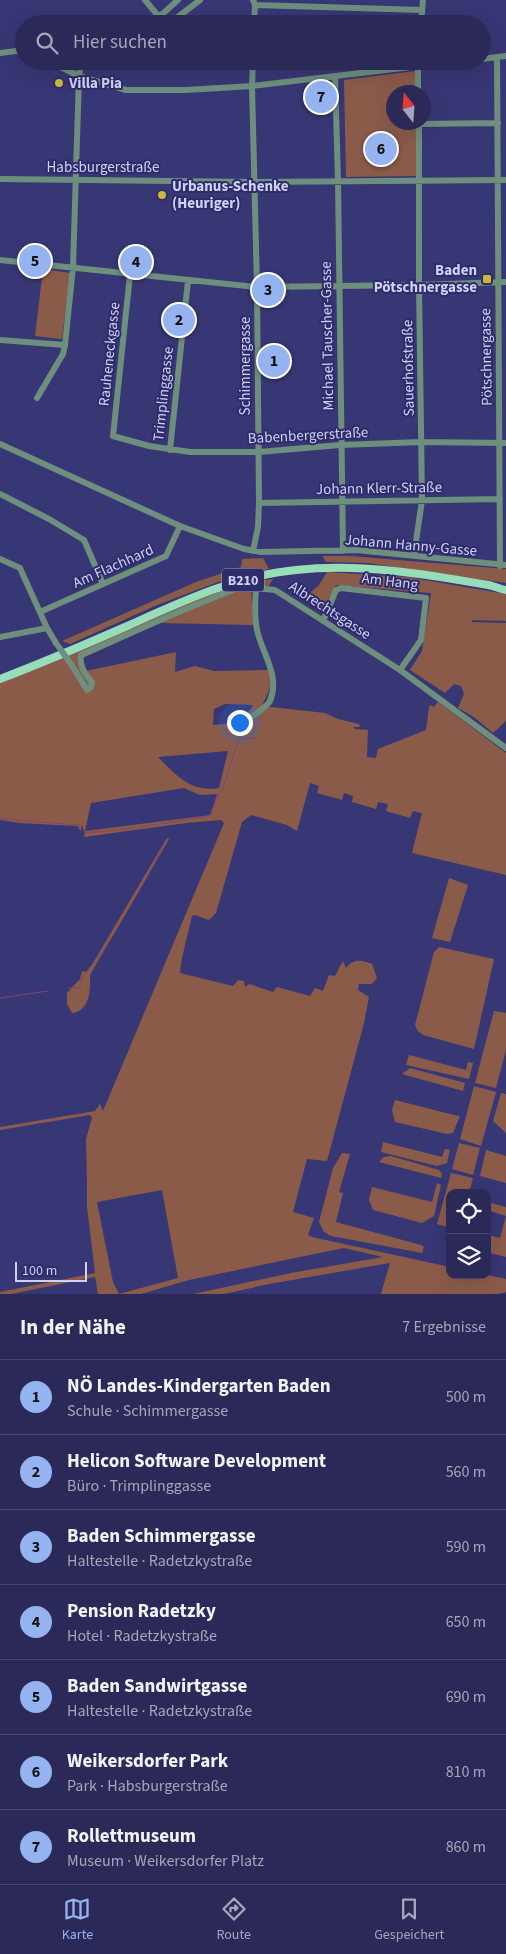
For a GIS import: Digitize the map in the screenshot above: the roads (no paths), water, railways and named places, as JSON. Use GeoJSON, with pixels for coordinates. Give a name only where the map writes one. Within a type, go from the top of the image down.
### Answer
{"type":"FeatureCollection","features":[{"type":"Feature","properties":{"kind":"main road","name":"B210"},"geometry":{"type":"LineString","coordinates":[[0,679],[65,653],[198,594],[228,584],[270,574],[311,568],[360,568],[412,573],[506,588]]}},
{"type":"Feature","properties":{"kind":"street"},"geometry":{"type":"LineString","coordinates":[[145,0],[157,15]]}},
{"type":"Feature","properties":{"kind":"street"},"geometry":{"type":"LineString","coordinates":[[161,15],[178,0]]}},
{"type":"Feature","properties":{"kind":"street"},"geometry":{"type":"LineString","coordinates":[[180,15],[200,0]]}},
{"type":"Feature","properties":{"kind":"street"},"geometry":{"type":"LineString","coordinates":[[422,15],[423,0]]}},
{"type":"Feature","properties":{"kind":"street"},"geometry":{"type":"LineString","coordinates":[[254,15],[254,2],[422,10]]}},
{"type":"Feature","properties":{"kind":"street"},"geometry":{"type":"LineString","coordinates":[[0,53],[15,51]]}},
{"type":"Feature","properties":{"kind":"street"},"geometry":{"type":"LineString","coordinates":[[491,58],[506,56]]}},
{"type":"Feature","properties":{"kind":"street","name":"Pötschnergasse"},"geometry":{"type":"LineString","coordinates":[[497,57],[498,283],[503,443],[500,499],[503,566]]}},
{"type":"Feature","properties":{"kind":"street"},"geometry":{"type":"LineString","coordinates":[[67,70],[79,76],[126,90],[186,90],[252,86],[376,70]]}},
{"type":"Feature","properties":{"kind":"street"},"geometry":{"type":"LineString","coordinates":[[37,398],[63,354],[66,345],[73,267],[80,70]]}},
{"type":"Feature","properties":{"kind":"street","name":"Schimmergasse"},"geometry":{"type":"LineString","coordinates":[[253,70],[259,503],[258,527],[253,551]]}},
{"type":"Feature","properties":{"kind":"street"},"geometry":{"type":"LineString","coordinates":[[417,70],[418,85]]}},
{"type":"Feature","properties":{"kind":"street","name":"Michael Tauscher-Gasse"},"geometry":{"type":"LineString","coordinates":[[335,76],[343,551]]}},
{"type":"Feature","properties":{"kind":"street"},"geometry":{"type":"LineString","coordinates":[[431,123],[498,123]]}},
{"type":"Feature","properties":{"kind":"street","name":"Sauerhofstraße"},"geometry":{"type":"LineString","coordinates":[[414,555],[422,500],[419,130]]}},
{"type":"Feature","properties":{"kind":"street","name":"Habsburgerstraße"},"geometry":{"type":"LineString","coordinates":[[0,179],[255,182],[506,180]]}},
{"type":"Feature","properties":{"kind":"street"},"geometry":{"type":"LineString","coordinates":[[0,260],[257,287],[506,282]]}},
{"type":"Feature","properties":{"kind":"street","name":"Rauheneckgasse"},"geometry":{"type":"LineString","coordinates":[[112,436],[130,275]]}},
{"type":"Feature","properties":{"kind":"street","name":"Trimplinggasse"},"geometry":{"type":"LineString","coordinates":[[170,450],[188,280]]}},
{"type":"Feature","properties":{"kind":"street"},"geometry":{"type":"LineString","coordinates":[[0,340],[66,345]]}},
{"type":"Feature","properties":{"kind":"street","name":"Babenbergerstraße"},"geometry":{"type":"LineString","coordinates":[[112,436],[170,450],[190,452],[258,452],[340,444],[421,442],[503,443]]}},
{"type":"Feature","properties":{"kind":"street"},"geometry":{"type":"LineString","coordinates":[[0,444],[180,526],[253,551]]}},
{"type":"Feature","properties":{"kind":"street"},"geometry":{"type":"LineString","coordinates":[[0,494],[49,519],[84,540],[103,584]]}},
{"type":"Feature","properties":{"kind":"street","name":"Johann Klerr-Straße"},"geometry":{"type":"LineString","coordinates":[[259,503],[500,499]]}},
{"type":"Feature","properties":{"kind":"street","name":"Am Flachhard"},"geometry":{"type":"LineString","coordinates":[[40,612],[166,556],[180,526]]}},
{"type":"Feature","properties":{"kind":"street","name":"Johann Hanny-Gasse"},"geometry":{"type":"LineString","coordinates":[[253,551],[356,550],[503,566]]}},
{"type":"Feature","properties":{"kind":"street"},"geometry":{"type":"LineString","coordinates":[[0,559],[20,568],[47,628],[0,636]]}},
{"type":"Feature","properties":{"kind":"street","name":"Albrechtsgasse"},"geometry":{"type":"LineString","coordinates":[[47,628],[87,690],[91,688],[92,682],[84,671],[80,661],[81,655],[235,589],[246,587],[275,590],[400,670],[506,748]]}},
{"type":"Feature","properties":{"kind":"street"},"geometry":{"type":"LineString","coordinates":[[246,721],[269,702],[272,688],[270,666],[258,634],[255,614],[256,588]]}},
{"type":"Feature","properties":{"kind":"street","name":"Am Hang"},"geometry":{"type":"LineString","coordinates":[[324,621],[336,590],[341,588],[426,598],[421,640],[400,670]]}},
{"type":"Feature","properties":{"kind":"waterway"},"geometry":{"type":"LineString","coordinates":[[84,833],[135,828],[209,816],[225,782],[239,739],[255,738]]}},
{"type":"Feature","properties":{"kind":"waterway"},"geometry":{"type":"LineString","coordinates":[[0,819],[79,825],[80,827]]}},
{"type":"Feature","properties":{"kind":"waterway"},"geometry":{"type":"LineString","coordinates":[[68,988],[80,988],[82,979],[109,942],[168,839]]}},
{"type":"Feature","properties":{"kind":"waterway"},"geometry":{"type":"LineString","coordinates":[[0,998],[48,991]]}},
{"type":"Feature","properties":{"kind":"place","name":"Villa Pia"},"geometry":{"type":"Point","coordinates":[59,83]}},
{"type":"Feature","properties":{"kind":"place","name":"Rollettmuseum"},"geometry":{"type":"Point","coordinates":[321,97]}},
{"type":"Feature","properties":{"kind":"place","name":"Weikersdorfer Park"},"geometry":{"type":"Point","coordinates":[381,149]}},
{"type":"Feature","properties":{"kind":"place","name":"Urbanus-Schenke (Heuriger)"},"geometry":{"type":"Point","coordinates":[162,195]}},
{"type":"Feature","properties":{"kind":"place","name":"Baden Sandwirtgasse"},"geometry":{"type":"Point","coordinates":[35,261]}},
{"type":"Feature","properties":{"kind":"place","name":"Pension Radetzky"},"geometry":{"type":"Point","coordinates":[136,262]}},
{"type":"Feature","properties":{"kind":"place","name":"Baden Pötschnergasse"},"geometry":{"type":"Point","coordinates":[487,279]}},
{"type":"Feature","properties":{"kind":"place","name":"Baden Schimmergasse"},"geometry":{"type":"Point","coordinates":[268,290]}},
{"type":"Feature","properties":{"kind":"place","name":"Helicon Software Development"},"geometry":{"type":"Point","coordinates":[179,320]}},
{"type":"Feature","properties":{"kind":"place","name":"NÖ Landes-Kindergarten Baden"},"geometry":{"type":"Point","coordinates":[274,361]}}]}
